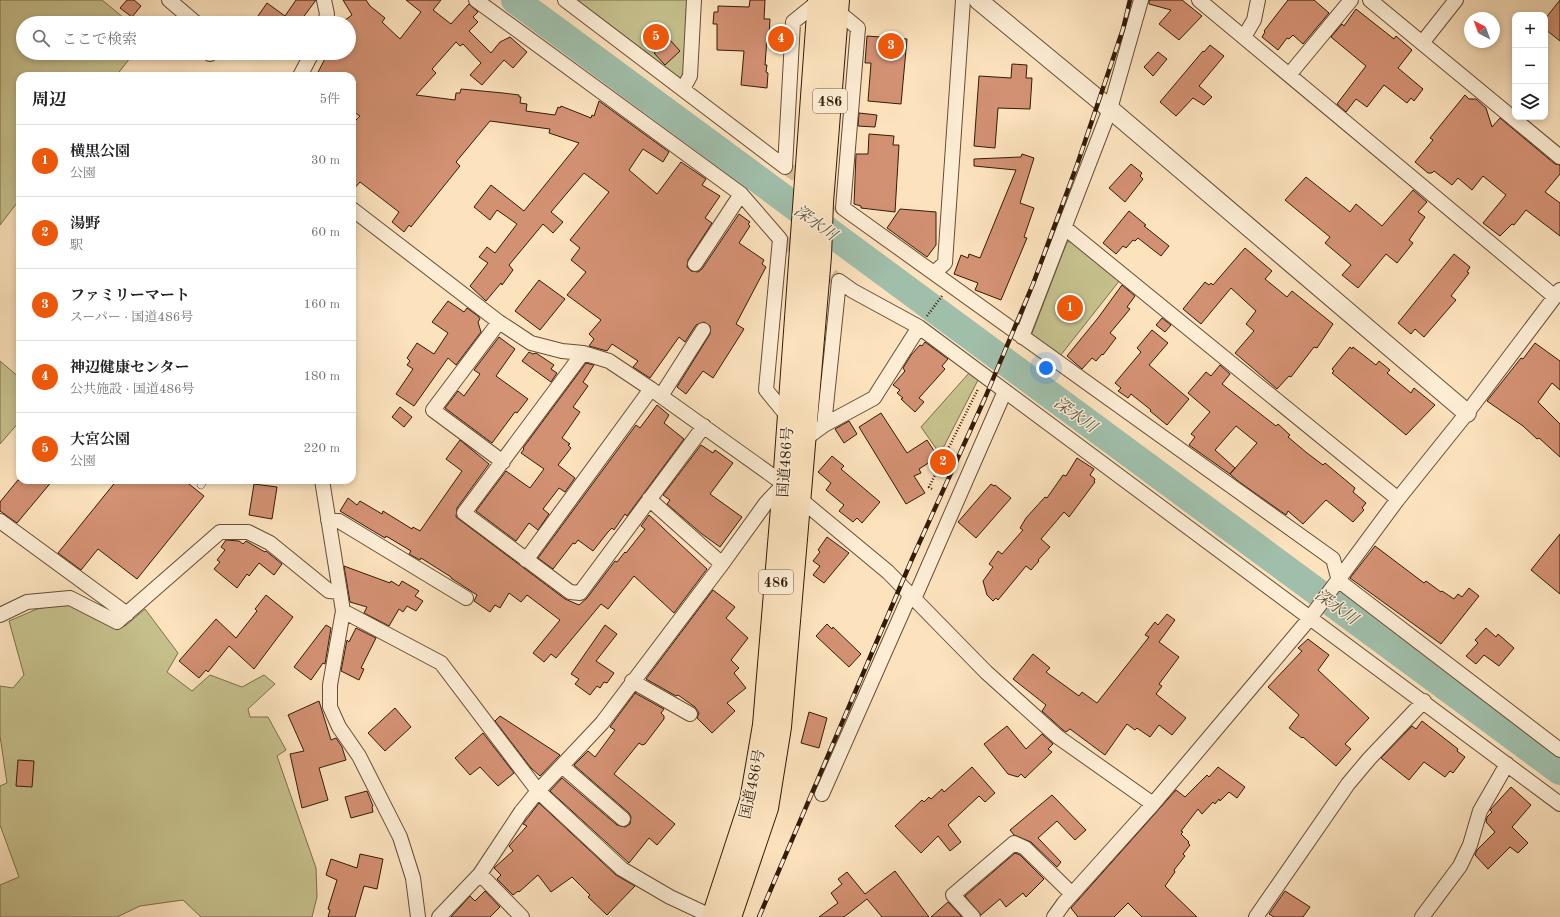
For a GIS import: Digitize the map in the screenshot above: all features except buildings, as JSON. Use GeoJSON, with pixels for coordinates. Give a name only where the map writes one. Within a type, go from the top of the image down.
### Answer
{"type":"FeatureCollection","features":[{"type":"Feature","properties":{"kind":"highway","name":"国道486号"},"geometry":{"type":"LineString","coordinates":[[713,917],[753,794],[764,725],[784,484],[805,189],[828,3]]}},
{"type":"Feature","properties":{"kind":"highway","name":"国道486号"},"geometry":{"type":"LineString","coordinates":[[730,917],[766,808],[780,727],[820,256],[828,3]]}},
{"type":"Feature","properties":{"kind":"street"},"geometry":{"type":"LineString","coordinates":[[169,0],[188,16]]}},
{"type":"Feature","properties":{"kind":"street"},"geometry":{"type":"LineString","coordinates":[[324,0],[327,16]]}},
{"type":"Feature","properties":{"kind":"street"},"geometry":{"type":"LineString","coordinates":[[476,0],[740,194],[780,239],[766,390],[788,418]]}},
{"type":"Feature","properties":{"kind":"street"},"geometry":{"type":"LineString","coordinates":[[565,0],[785,167],[793,22],[828,3],[858,28],[842,208],[1333,559],[1338,582],[1560,750]]}},
{"type":"Feature","properties":{"kind":"street"},"geometry":{"type":"LineString","coordinates":[[683,89],[690,76],[694,0]]}},
{"type":"Feature","properties":{"kind":"street"},"geometry":{"type":"LineString","coordinates":[[934,273],[945,263],[963,0]]}},
{"type":"Feature","properties":{"kind":"street"},"geometry":{"type":"LineString","coordinates":[[978,0],[1110,109],[1467,413]]}},
{"type":"Feature","properties":{"kind":"street"},"geometry":{"type":"LineString","coordinates":[[1022,337],[1110,109],[1141,0]]}},
{"type":"Feature","properties":{"kind":"street"},"geometry":{"type":"LineString","coordinates":[[1054,917],[1072,894],[1153,804],[1310,618],[1398,499],[1467,413],[1557,294],[1199,0]]}},
{"type":"Feature","properties":{"kind":"street"},"geometry":{"type":"LineString","coordinates":[[1244,36],[1254,20],[1258,0]]}},
{"type":"Feature","properties":{"kind":"street"},"geometry":{"type":"LineString","coordinates":[[1289,74],[1351,0]]}},
{"type":"Feature","properties":{"kind":"street"},"geometry":{"type":"LineString","coordinates":[[1370,0],[1560,157]]}},
{"type":"Feature","properties":{"kind":"street"},"geometry":{"type":"LineString","coordinates":[[1422,43],[1456,0]]}},
{"type":"Feature","properties":{"kind":"street"},"geometry":{"type":"LineString","coordinates":[[302,72],[308,60]]}},
{"type":"Feature","properties":{"kind":"street"},"geometry":{"type":"LineString","coordinates":[[695,264],[740,194]]}},
{"type":"Feature","properties":{"kind":"street"},"geometry":{"type":"LineString","coordinates":[[356,212],[499,322],[531,343],[562,351],[583,353],[609,361],[656,392],[784,484],[888,572],[986,672],[1058,737],[1153,804]]}},
{"type":"Feature","properties":{"kind":"street"},"geometry":{"type":"LineString","coordinates":[[1064,228],[1398,499]]}},
{"type":"Feature","properties":{"kind":"street"},"geometry":{"type":"LineString","coordinates":[[824,425],[839,281],[854,291],[922,323],[984,376],[1424,701],[1560,804]]}},
{"type":"Feature","properties":{"kind":"street"},"geometry":{"type":"LineString","coordinates":[[499,322],[433,410],[503,462]]}},
{"type":"Feature","properties":{"kind":"street"},"geometry":{"type":"LineString","coordinates":[[805,439],[824,425],[874,398],[922,323]]}},
{"type":"Feature","properties":{"kind":"street"},"geometry":{"type":"LineString","coordinates":[[526,560],[703,330]]}},
{"type":"Feature","properties":{"kind":"street"},"geometry":{"type":"LineString","coordinates":[[583,353],[464,514],[570,592],[580,593],[704,426]]}},
{"type":"Feature","properties":{"kind":"street"},"geometry":{"type":"LineString","coordinates":[[822,794],[1005,391]]}},
{"type":"Feature","properties":{"kind":"street"},"geometry":{"type":"LineString","coordinates":[[323,484],[343,611],[330,685],[330,707],[339,727],[359,756],[400,837],[413,878],[418,917]]}},
{"type":"Feature","properties":{"kind":"street"},"geometry":{"type":"LineString","coordinates":[[440,917],[480,874],[521,812],[538,791],[602,723],[766,503],[784,484]]}},
{"type":"Feature","properties":{"kind":"street"},"geometry":{"type":"LineString","coordinates":[[649,499],[722,564]]}},
{"type":"Feature","properties":{"kind":"street"},"geometry":{"type":"LineString","coordinates":[[328,520],[339,522],[466,598]]}},
{"type":"Feature","properties":{"kind":"street"},"geometry":{"type":"LineString","coordinates":[[0,521],[127,614]]}},
{"type":"Feature","properties":{"kind":"street"},"geometry":{"type":"LineString","coordinates":[[0,615],[27,602],[70,598],[117,622],[220,532],[248,532],[270,543],[329,591],[340,592]]}},
{"type":"Feature","properties":{"kind":"street"},"geometry":{"type":"LineString","coordinates":[[343,611],[441,663],[538,791],[622,869],[670,897],[713,917]]}},
{"type":"Feature","properties":{"kind":"street"},"geometry":{"type":"LineString","coordinates":[[632,681],[690,714]]}},
{"type":"Feature","properties":{"kind":"street"},"geometry":{"type":"LineString","coordinates":[[1256,917],[1348,784],[1369,759],[1424,701]]}},
{"type":"Feature","properties":{"kind":"street"},"geometry":{"type":"LineString","coordinates":[[1422,917],[1460,866],[1470,845],[1480,811],[1508,764]]}},
{"type":"Feature","properties":{"kind":"street"},"geometry":{"type":"LineString","coordinates":[[562,766],[623,819]]}},
{"type":"Feature","properties":{"kind":"street"},"geometry":{"type":"LineString","coordinates":[[973,917],[953,895],[1014,843],[1025,848],[1072,894]]}},
{"type":"Feature","properties":{"kind":"street"},"geometry":{"type":"LineString","coordinates":[[480,874],[522,917]]}},
{"type":"Feature","properties":{"kind":"path"},"geometry":{"type":"LineString","coordinates":[[922,323],[942,296]]}},
{"type":"Feature","properties":{"kind":"path"},"geometry":{"type":"LineString","coordinates":[[932,489],[929,487],[984,376]]}},
{"type":"Feature","properties":{"kind":"shaded area"},"geometry":{"type":"Polygon","coordinates":[[[0,0],[102,0],[121,16],[16,16],[16,60],[129,60],[119,72],[16,72],[16,204],[0,225],[0,0]]]}},
{"type":"Feature","properties":{"kind":"shaded area"},"geometry":{"type":"Polygon","coordinates":[[[577,0],[688,0],[685,73],[680,78],[577,0]]]}},
{"type":"Feature","properties":{"kind":"shaded area"},"geometry":{"type":"Polygon","coordinates":[[[1077,241],[1120,280],[1060,356],[1031,336],[1067,242],[1077,241]]]}},
{"type":"Feature","properties":{"kind":"shaded area"},"geometry":{"type":"Polygon","coordinates":[[[0,361],[16,375],[16,426],[0,444],[0,361]]]}},
{"type":"Feature","properties":{"kind":"shaded area"},"geometry":{"type":"Polygon","coordinates":[[[969,373],[978,380],[940,454],[921,427],[969,373]]]}},
{"type":"Feature","properties":{"kind":"shaded area"},"geometry":{"type":"Polygon","coordinates":[[[69,603],[125,626],[145,609],[178,653],[167,672],[192,691],[210,675],[242,687],[264,675],[275,684],[248,709],[250,717],[268,717],[286,750],[277,756],[316,868],[317,897],[312,917],[201,917],[183,900],[140,906],[117,917],[0,917],[0,885],[19,877],[0,825],[0,786],[7,783],[0,736],[0,686],[13,688],[24,675],[9,621],[37,609],[69,603]]]}},
{"type":"Feature","properties":{"kind":"waterway","name":"深水川"},"geometry":{"type":"LineString","coordinates":[[515,0],[1560,771]]}},
{"type":"Feature","properties":{"kind":"tunnel"},"geometry":{"type":"LineString","coordinates":[[785,167],[843,208]]}},
{"type":"Feature","properties":{"kind":"tunnel"},"geometry":{"type":"LineString","coordinates":[[780,239],[839,281]]}},
{"type":"Feature","properties":{"kind":"railway"},"geometry":{"type":"LineString","coordinates":[[759,917],[912,559],[985,398],[1033,284],[1077,165],[1123,29],[1130,0]]}},
{"type":"Feature","properties":{"kind":"place","name":"大宮公園"},"geometry":{"type":"Point","coordinates":[656,37]}},
{"type":"Feature","properties":{"kind":"place","name":"神辺健康センター"},"geometry":{"type":"Point","coordinates":[781,39]}},
{"type":"Feature","properties":{"kind":"place","name":"ファミリーマート"},"geometry":{"type":"Point","coordinates":[891,46]}},
{"type":"Feature","properties":{"kind":"place","name":"横黒公園"},"geometry":{"type":"Point","coordinates":[1070,308]}},
{"type":"Feature","properties":{"kind":"place","name":"湯野"},"geometry":{"type":"Point","coordinates":[943,462]}}]}
